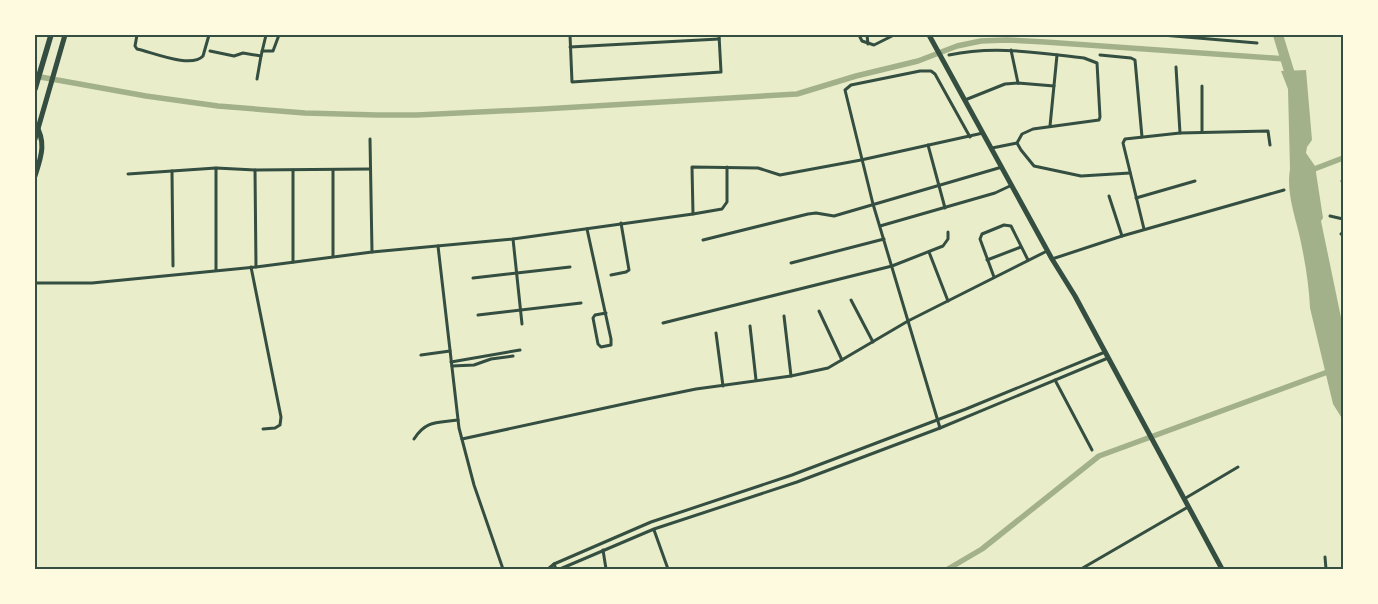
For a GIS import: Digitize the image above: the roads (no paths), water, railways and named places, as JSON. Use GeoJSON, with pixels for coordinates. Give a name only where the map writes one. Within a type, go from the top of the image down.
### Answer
{"type":"FeatureCollection","features":[{"type":"Feature","properties":{"kind":"highway"},"geometry":{"type":"LineString","coordinates":[[35,89],[51,35]]}},
{"type":"Feature","properties":{"kind":"main road"},"geometry":{"type":"LineString","coordinates":[[35,139],[65,35]]}},
{"type":"Feature","properties":{"kind":"main road"},"geometry":{"type":"LineString","coordinates":[[929,36],[1066,280],[1222,569]]}},
{"type":"Feature","properties":{"kind":"main road"},"geometry":{"type":"LineString","coordinates":[[35,124],[41,132],[43,141],[42,154],[35,176]]}},
{"type":"Feature","properties":{"kind":"street"},"geometry":{"type":"LineString","coordinates":[[137,35],[135,46],[137,49],[180,60],[195,61],[203,56],[209,35]]}},
{"type":"Feature","properties":{"kind":"street"},"geometry":{"type":"LineString","coordinates":[[257,79],[266,35]]}},
{"type":"Feature","properties":{"kind":"street"},"geometry":{"type":"LineString","coordinates":[[262,51],[273,51],[279,35]]}},
{"type":"Feature","properties":{"kind":"street"},"geometry":{"type":"LineString","coordinates":[[570,35],[570,47],[572,82],[721,72],[719,37],[570,47]]}},
{"type":"Feature","properties":{"kind":"street"},"geometry":{"type":"LineString","coordinates":[[859,35],[862,41],[868,44],[877,44],[894,35]]}},
{"type":"Feature","properties":{"kind":"street"},"geometry":{"type":"LineString","coordinates":[[867,35],[868,44]]}},
{"type":"Feature","properties":{"kind":"street"},"geometry":{"type":"LineString","coordinates":[[1162,35],[1215,37],[1257,42]]}},
{"type":"Feature","properties":{"kind":"street"},"geometry":{"type":"LineString","coordinates":[[949,55],[980,50],[1011,50],[1084,58],[1097,63],[1100,117],[1097,121],[1050,126],[1027,131],[1022,134],[1017,143],[992,148]]}},
{"type":"Feature","properties":{"kind":"street"},"geometry":{"type":"LineString","coordinates":[[1011,50],[1018,83]]}},
{"type":"Feature","properties":{"kind":"street"},"geometry":{"type":"LineString","coordinates":[[210,51],[234,56],[243,53],[261,56]]}},
{"type":"Feature","properties":{"kind":"street"},"geometry":{"type":"LineString","coordinates":[[1050,126],[1057,55]]}},
{"type":"Feature","properties":{"kind":"street"},"geometry":{"type":"LineString","coordinates":[[1100,55],[1135,60],[1142,137]]}},
{"type":"Feature","properties":{"kind":"street"},"geometry":{"type":"LineString","coordinates":[[1176,67],[1180,133]]}},
{"type":"Feature","properties":{"kind":"street"},"geometry":{"type":"LineString","coordinates":[[940,428],[873,204],[845,90],[847,87],[860,83],[920,71],[931,71],[935,74],[970,136]]}},
{"type":"Feature","properties":{"kind":"street"},"geometry":{"type":"LineString","coordinates":[[965,100],[997,86],[1018,83],[1054,86]]}},
{"type":"Feature","properties":{"kind":"street"},"geometry":{"type":"LineString","coordinates":[[1202,86],[1202,132]]}},
{"type":"Feature","properties":{"kind":"street"},"geometry":{"type":"LineString","coordinates":[[1144,229],[1123,141],[1126,138],[1202,132],[1268,132],[1270,145]]}},
{"type":"Feature","properties":{"kind":"street"},"geometry":{"type":"LineString","coordinates":[[693,214],[692,166],[758,168],[780,175],[861,160],[983,133]]}},
{"type":"Feature","properties":{"kind":"street"},"geometry":{"type":"LineString","coordinates":[[370,139],[372,252]]}},
{"type":"Feature","properties":{"kind":"street"},"geometry":{"type":"LineString","coordinates":[[1017,143],[1034,166],[1081,176],[1130,173]]}},
{"type":"Feature","properties":{"kind":"street"},"geometry":{"type":"LineString","coordinates":[[928,145],[945,208]]}},
{"type":"Feature","properties":{"kind":"street"},"geometry":{"type":"LineString","coordinates":[[35,283],[92,283],[256,267],[334,256],[512,239],[693,214],[722,209],[725,206],[727,202],[727,167]]}},
{"type":"Feature","properties":{"kind":"street"},"geometry":{"type":"LineString","coordinates":[[703,240],[808,214],[816,213],[834,216],[1002,167]]}},
{"type":"Feature","properties":{"kind":"street"},"geometry":{"type":"LineString","coordinates":[[128,174],[216,168],[255,170],[370,169]]}},
{"type":"Feature","properties":{"kind":"street"},"geometry":{"type":"LineString","coordinates":[[216,168],[216,270]]}},
{"type":"Feature","properties":{"kind":"street"},"geometry":{"type":"LineString","coordinates":[[255,170],[256,267]]}},
{"type":"Feature","properties":{"kind":"street"},"geometry":{"type":"LineString","coordinates":[[293,170],[293,262]]}},
{"type":"Feature","properties":{"kind":"street"},"geometry":{"type":"LineString","coordinates":[[333,170],[334,256]]}},
{"type":"Feature","properties":{"kind":"street"},"geometry":{"type":"LineString","coordinates":[[172,171],[173,266]]}},
{"type":"Feature","properties":{"kind":"street"},"geometry":{"type":"LineString","coordinates":[[1136,198],[1195,180]]}},
{"type":"Feature","properties":{"kind":"street"},"geometry":{"type":"LineString","coordinates":[[880,226],[945,208],[1012,185]]}},
{"type":"Feature","properties":{"kind":"street"},"geometry":{"type":"LineString","coordinates":[[1052,258],[1144,229],[1284,190]]}},
{"type":"Feature","properties":{"kind":"street"},"geometry":{"type":"LineString","coordinates":[[1109,196],[1122,236]]}},
{"type":"Feature","properties":{"kind":"street"},"geometry":{"type":"LineString","coordinates":[[1330,216],[1343,219]]}},
{"type":"Feature","properties":{"kind":"street"},"geometry":{"type":"LineString","coordinates":[[611,275],[626,272],[630,266],[621,223]]}},
{"type":"Feature","properties":{"kind":"street"},"geometry":{"type":"LineString","coordinates":[[994,277],[980,236],[982,234],[1008,224],[1013,228],[1028,260]]}},
{"type":"Feature","properties":{"kind":"street"},"geometry":{"type":"LineString","coordinates":[[587,229],[606,313],[612,343],[609,346],[601,347],[598,344],[593,318],[606,313]]}},
{"type":"Feature","properties":{"kind":"street"},"geometry":{"type":"LineString","coordinates":[[663,323],[892,266],[943,246],[948,239],[948,232]]}},
{"type":"Feature","properties":{"kind":"street"},"geometry":{"type":"LineString","coordinates":[[512,239],[522,324]]}},
{"type":"Feature","properties":{"kind":"street"},"geometry":{"type":"LineString","coordinates":[[791,263],[884,239]]}},
{"type":"Feature","properties":{"kind":"street"},"geometry":{"type":"LineString","coordinates":[[438,246],[458,420],[474,485],[503,569]]}},
{"type":"Feature","properties":{"kind":"street"},"geometry":{"type":"LineString","coordinates":[[987,260],[1021,247]]}},
{"type":"Feature","properties":{"kind":"street"},"geometry":{"type":"LineString","coordinates":[[462,439],[632,402],[756,380],[791,376],[828,368],[908,321],[1048,250]]}},
{"type":"Feature","properties":{"kind":"street"},"geometry":{"type":"LineString","coordinates":[[929,252],[948,301]]}},
{"type":"Feature","properties":{"kind":"street"},"geometry":{"type":"LineString","coordinates":[[251,267],[281,417],[278,427],[263,429]]}},
{"type":"Feature","properties":{"kind":"street"},"geometry":{"type":"LineString","coordinates":[[473,278],[570,267]]}},
{"type":"Feature","properties":{"kind":"street"},"geometry":{"type":"LineString","coordinates":[[851,300],[873,342]]}},
{"type":"Feature","properties":{"kind":"street"},"geometry":{"type":"LineString","coordinates":[[478,315],[581,303]]}},
{"type":"Feature","properties":{"kind":"street"},"geometry":{"type":"LineString","coordinates":[[819,311],[842,360]]}},
{"type":"Feature","properties":{"kind":"street"},"geometry":{"type":"LineString","coordinates":[[784,316],[791,376]]}},
{"type":"Feature","properties":{"kind":"street"},"geometry":{"type":"LineString","coordinates":[[750,326],[756,380]]}},
{"type":"Feature","properties":{"kind":"street"},"geometry":{"type":"LineString","coordinates":[[716,333],[723,386]]}},
{"type":"Feature","properties":{"kind":"street"},"geometry":{"type":"LineString","coordinates":[[452,364],[520,350]]}},
{"type":"Feature","properties":{"kind":"street"},"geometry":{"type":"LineString","coordinates":[[421,354],[450,351]]}},
{"type":"Feature","properties":{"kind":"street"},"geometry":{"type":"LineString","coordinates":[[548,569],[554,564],[651,522],[792,475],[937,420],[1105,352]]}},
{"type":"Feature","properties":{"kind":"street"},"geometry":{"type":"LineString","coordinates":[[452,364],[474,365],[491,359],[512,356]]}},
{"type":"Feature","properties":{"kind":"street"},"geometry":{"type":"LineString","coordinates":[[560,569],[654,529],[797,482],[940,428],[1108,357]]}},
{"type":"Feature","properties":{"kind":"street"},"geometry":{"type":"LineString","coordinates":[[1055,380],[1092,450]]}},
{"type":"Feature","properties":{"kind":"street"},"geometry":{"type":"LineString","coordinates":[[414,439],[422,428],[427,425],[458,420]]}},
{"type":"Feature","properties":{"kind":"street"},"geometry":{"type":"LineString","coordinates":[[1184,499],[1238,467]]}},
{"type":"Feature","properties":{"kind":"street"},"geometry":{"type":"LineString","coordinates":[[1081,569],[1188,507]]}},
{"type":"Feature","properties":{"kind":"street"},"geometry":{"type":"LineString","coordinates":[[654,529],[668,569]]}},
{"type":"Feature","properties":{"kind":"street"},"geometry":{"type":"LineString","coordinates":[[603,550],[606,569]]}},
{"type":"Feature","properties":{"kind":"street"},"geometry":{"type":"LineString","coordinates":[[1325,558],[1326,569]]}},
{"type":"Feature","properties":{"kind":"street"},"geometry":{"type":"LineString","coordinates":[[554,564],[556,569]]}},
{"type":"Feature","properties":{"kind":"waterway"},"geometry":{"type":"LineString","coordinates":[[1278,35],[1293,84]]}},
{"type":"Feature","properties":{"kind":"waterway"},"geometry":{"type":"LineString","coordinates":[[35,76],[146,96],[218,106],[305,113],[417,115],[797,94],[856,76],[918,61],[957,46],[981,41],[1045,42],[1286,59]]}},
{"type":"Feature","properties":{"kind":"waterway"},"geometry":{"type":"LineString","coordinates":[[1309,171],[1343,158]]}},
{"type":"Feature","properties":{"kind":"waterway"},"geometry":{"type":"LineString","coordinates":[[948,569],[982,549],[1099,456],[1333,370]]}}]}
